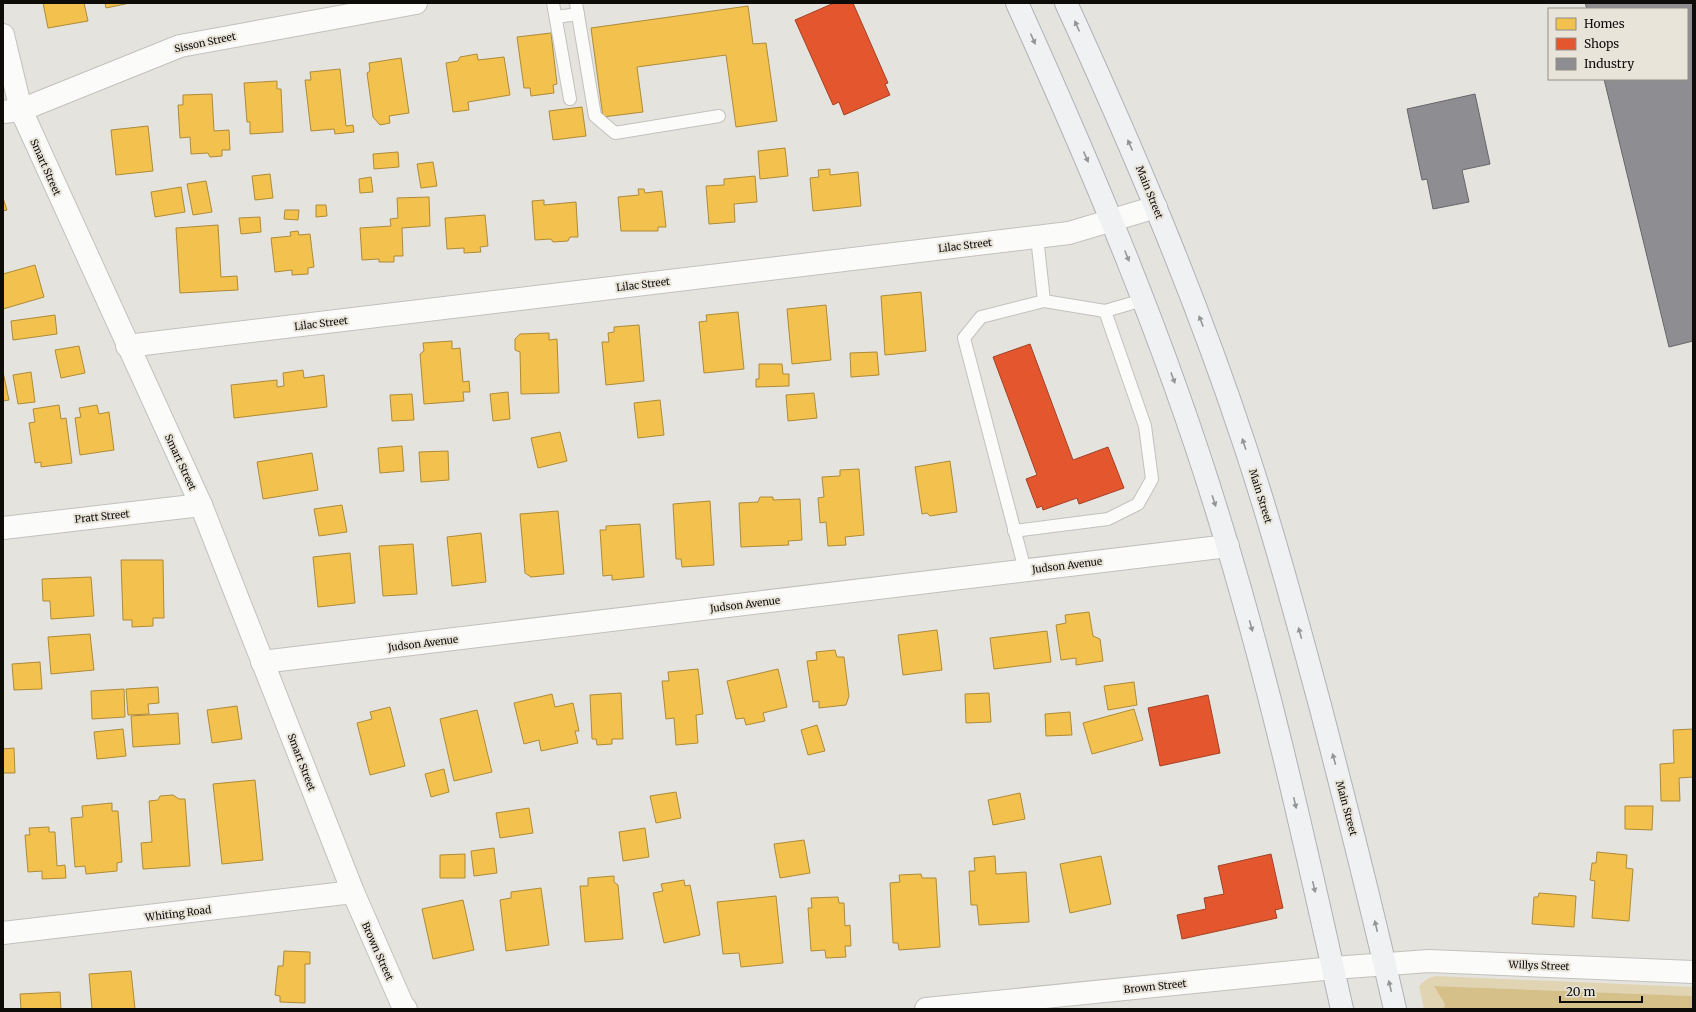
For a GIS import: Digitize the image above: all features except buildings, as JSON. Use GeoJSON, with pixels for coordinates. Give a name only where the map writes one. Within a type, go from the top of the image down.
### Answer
{"type":"FeatureCollection","features":[{"type":"Feature","properties":{"kind":"main road"},"geometry":{"type":"LineString","coordinates":[[1017,3],[1112,220],[1188,421],[1228,546],[1266,683],[1342,1009]]}},
{"type":"Feature","properties":{"kind":"main road","name":"Main Street"},"geometry":{"type":"LineString","coordinates":[[1066,3],[1156,207],[1216,363],[1269,523],[1353,830],[1395,1009]]}},
{"type":"Feature","properties":{"kind":"street","name":"Sisson Street"},"geometry":{"type":"LineString","coordinates":[[12,111],[180,46],[416,3]]}},
{"type":"Feature","properties":{"kind":"street","name":"Smart Street"},"geometry":{"type":"LineString","coordinates":[[3,35],[12,111],[127,346],[201,505],[353,892]]}},
{"type":"Feature","properties":{"kind":"street","name":"Lilac Street"},"geometry":{"type":"LineString","coordinates":[[127,346],[1037,237],[1077,231],[1156,207]]}},
{"type":"Feature","properties":{"kind":"street","name":"Pratt Street"},"geometry":{"type":"LineString","coordinates":[[3,528],[201,505]]}},
{"type":"Feature","properties":{"kind":"street","name":"Judson Avenue"},"geometry":{"type":"LineString","coordinates":[[262,662],[1228,546]]}},
{"type":"Feature","properties":{"kind":"street","name":"Brown Street"},"geometry":{"type":"LineString","coordinates":[[353,892],[402,1004],[406,1009]]}},
{"type":"Feature","properties":{"kind":"street","name":"Whiting Road"},"geometry":{"type":"LineString","coordinates":[[3,933],[353,892]]}},
{"type":"Feature","properties":{"kind":"street","name":"Willys Street"},"geometry":{"type":"LineString","coordinates":[[1385,964],[1445,962],[1693,972]]}},
{"type":"Feature","properties":{"kind":"street","name":"Brown Street"},"geometry":{"type":"LineString","coordinates":[[926,1009],[1385,964]]}},
{"type":"Feature","properties":{"kind":"lane"},"geometry":{"type":"LineString","coordinates":[[553,3],[570,99]]}},
{"type":"Feature","properties":{"kind":"lane"},"geometry":{"type":"LineString","coordinates":[[556,17],[577,8],[595,116],[615,133],[719,116]]}},
{"type":"Feature","properties":{"kind":"lane"},"geometry":{"type":"LineString","coordinates":[[1037,237],[1044,301]]}},
{"type":"Feature","properties":{"kind":"lane"},"geometry":{"type":"LineString","coordinates":[[1025,570],[964,338],[981,317],[1044,301],[1105,311],[1143,300]]}},
{"type":"Feature","properties":{"kind":"lane"},"geometry":{"type":"LineString","coordinates":[[1014,532],[1108,519],[1138,504],[1152,479],[1146,426],[1105,311]]}},
{"type":"Feature","properties":{"kind":"shaded area"},"geometry":{"type":"Polygon","coordinates":[[[1435,976],[1693,987],[1693,996],[1434,986],[1446,1004],[1444,1009],[1424,1009],[1419,986],[1427,979],[1435,976]]]}},
{"type":"Feature","properties":{"kind":"shaded area"},"geometry":{"type":"Polygon","coordinates":[[[1434,986],[1693,996],[1693,1009],[1444,1009],[1445,1004],[1434,986]]]}}]}
